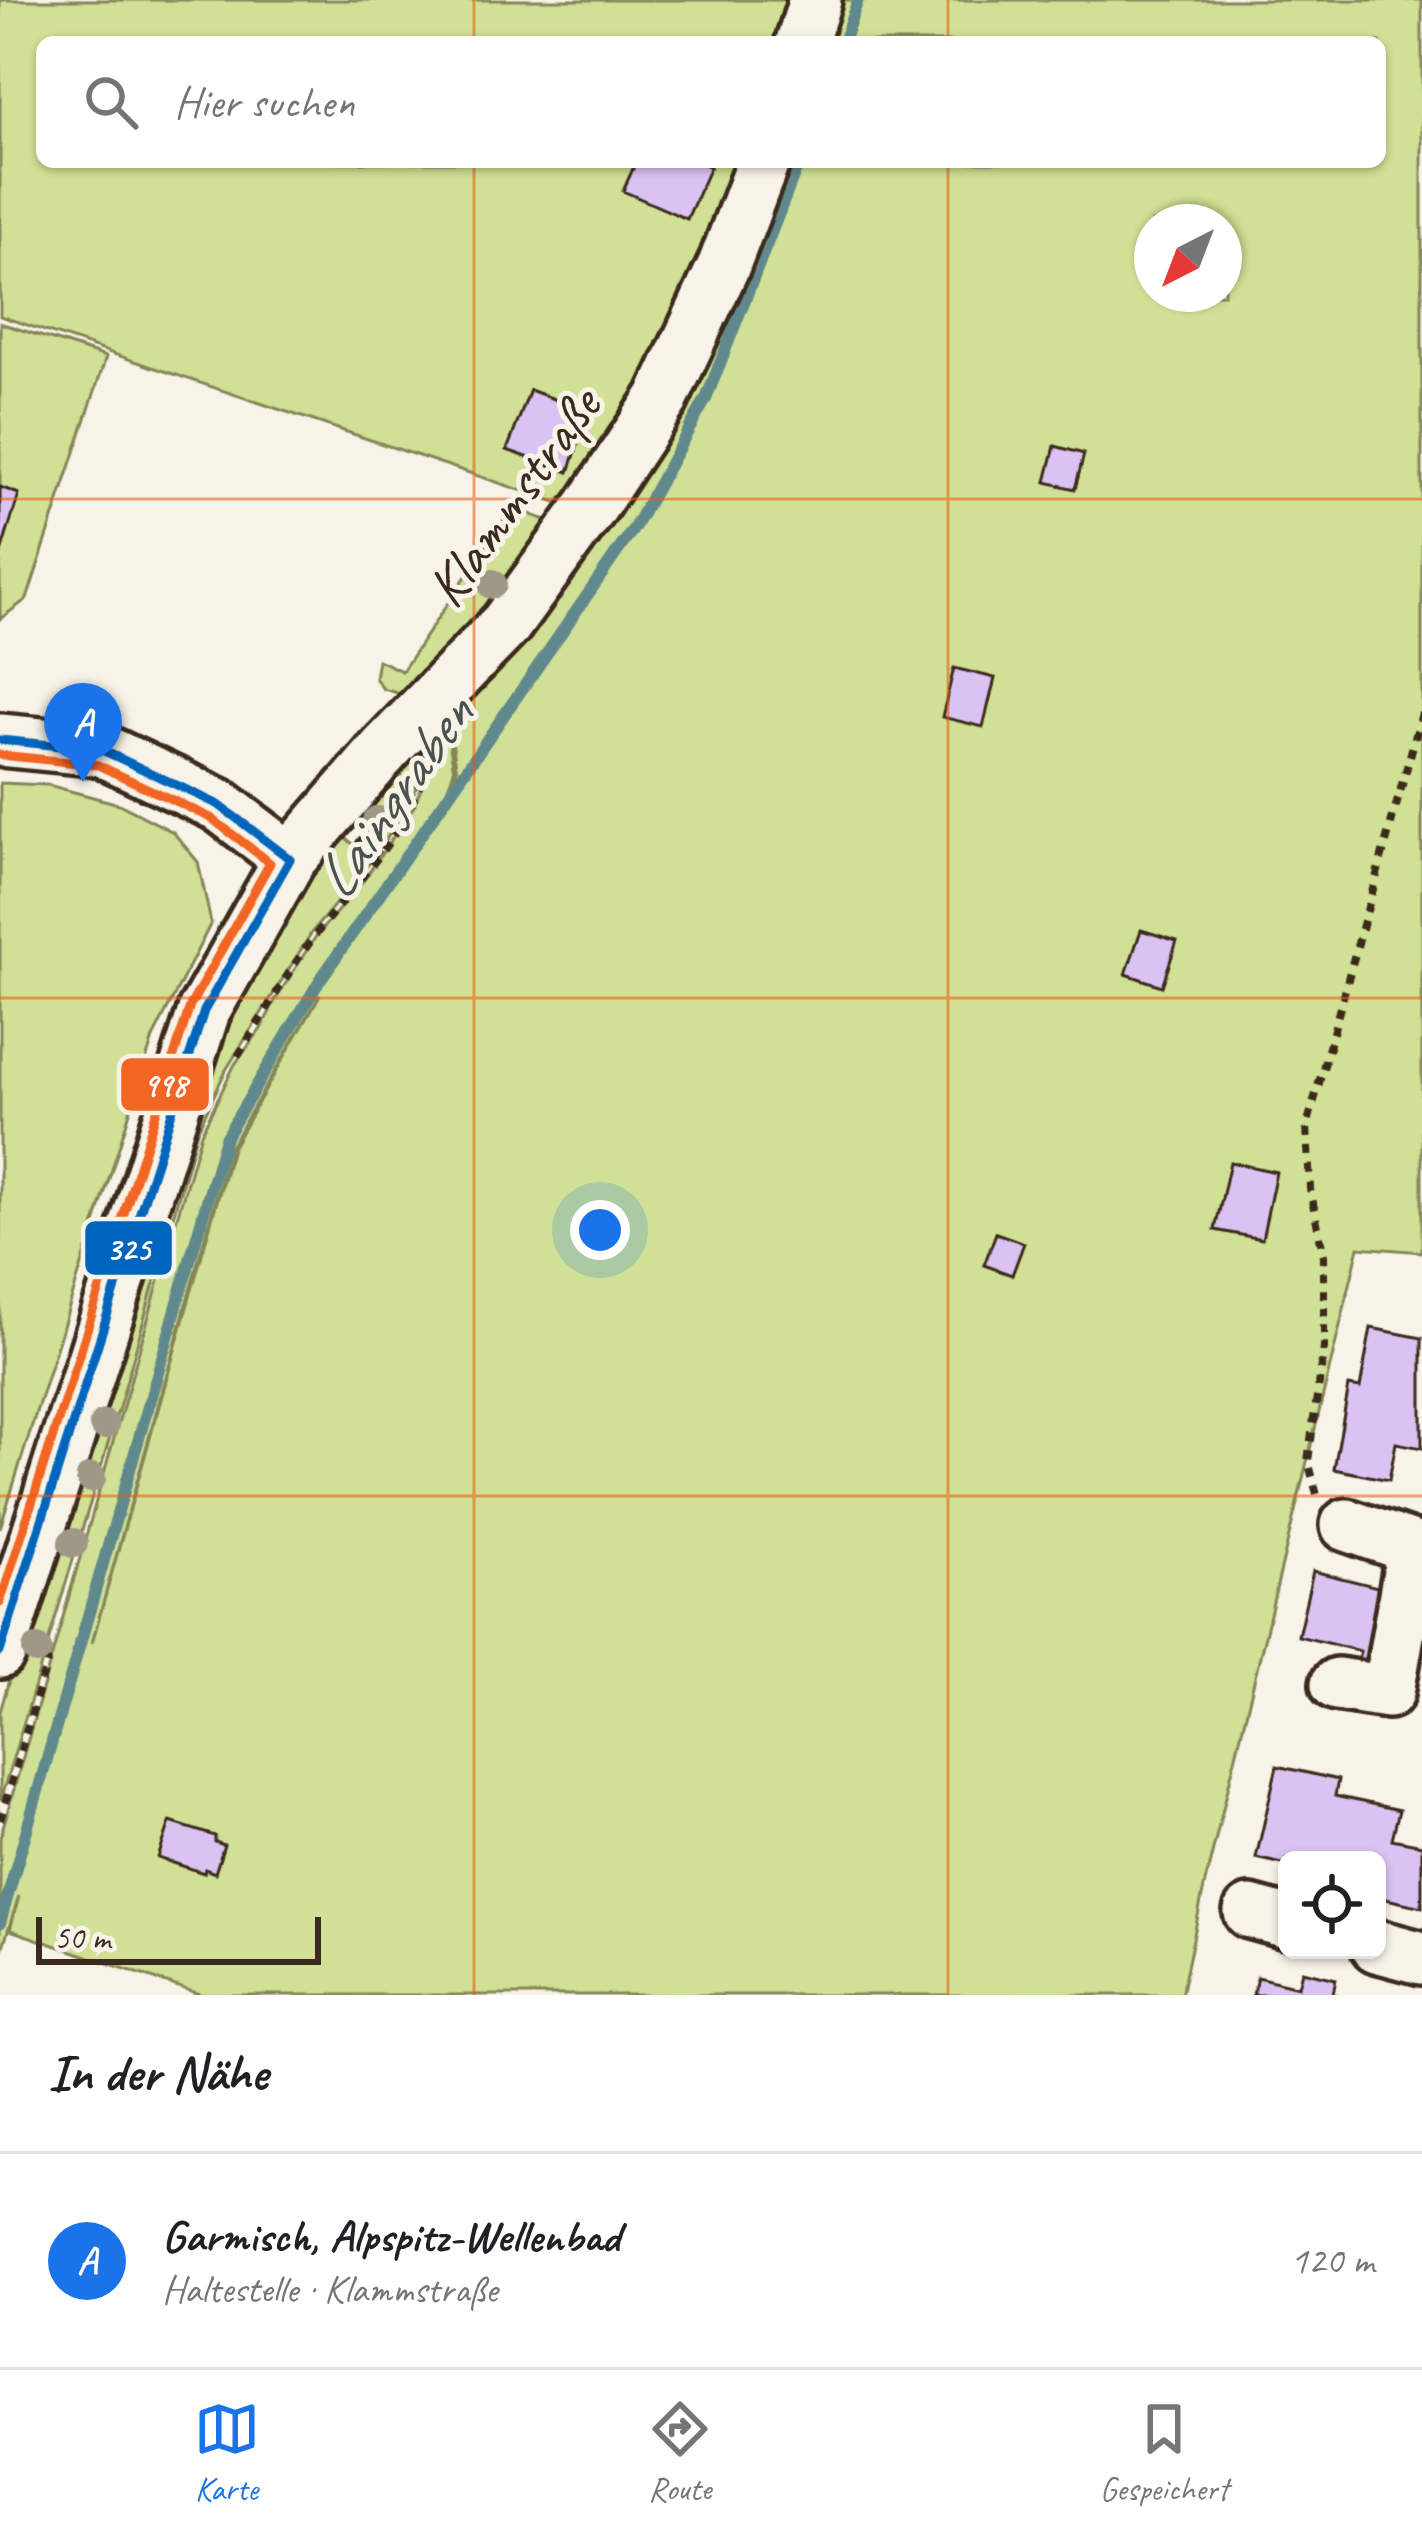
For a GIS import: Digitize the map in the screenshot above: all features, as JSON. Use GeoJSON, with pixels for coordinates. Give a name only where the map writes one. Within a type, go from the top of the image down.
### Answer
{"type":"FeatureCollection","features":[{"type":"Feature","properties":{"kind":"street"},"geometry":{"type":"LineString","coordinates":[[804,36],[815,0]]}},
{"type":"Feature","properties":{"kind":"street","name":"Klammstraße"},"geometry":{"type":"LineString","coordinates":[[14,1645],[204,1011],[290,859],[385,749],[506,624],[662,399],[724,265],[761,168]]}},
{"type":"Feature","properties":{"kind":"street"},"geometry":{"type":"LineString","coordinates":[[0,740],[102,750],[219,806],[290,859]]}},
{"type":"Feature","properties":{"kind":"street"},"geometry":{"type":"LineString","coordinates":[[1337,1684],[1388,1692],[1418,1550],[1347,1525]]}},
{"type":"Feature","properties":{"kind":"street"},"geometry":{"type":"LineString","coordinates":[[1386,1948],[1422,1958]]}},
{"type":"Feature","properties":{"kind":"path"},"geometry":{"type":"LineString","coordinates":[[234,1064],[316,933],[380,856],[414,804],[426,765],[433,701]]}},
{"type":"Feature","properties":{"kind":"path"},"geometry":{"type":"LineString","coordinates":[[1347,1525],[1319,1500],[1308,1461],[1324,1348],[1324,1256],[1310,1189],[1307,1126],[1422,713]]}},
{"type":"Feature","properties":{"kind":"path"},"geometry":{"type":"LineString","coordinates":[[0,1820],[14,1645]]}},
{"type":"Feature","properties":{"kind":"green space"},"geometry":{"type":"Polygon","coordinates":[[[0,0],[1422,0],[1422,1252],[1359,1247],[1181,1995],[202,1995],[10,1930],[19,1896],[0,1956],[0,1838],[201,1133],[235,1064],[301,959],[414,806],[430,764],[434,726],[445,716],[454,771],[446,792],[457,771],[447,712],[601,517],[0,316],[0,0]],[[320,995],[230,1147],[92,1643],[232,1148],[320,995]]]}},
{"type":"Feature","properties":{"kind":"green space"},"geometry":{"type":"Polygon","coordinates":[[[0,323],[106,357],[27,599],[0,619],[0,323]]]}},
{"type":"Feature","properties":{"kind":"green space"},"geometry":{"type":"Polygon","coordinates":[[[512,508],[552,522],[425,701],[383,689],[375,678],[378,660],[402,671],[512,508]]]}},
{"type":"Feature","properties":{"kind":"green space"},"geometry":{"type":"Polygon","coordinates":[[[428,736],[417,787],[384,843],[351,825],[428,736]]]}},
{"type":"Feature","properties":{"kind":"green space"},"geometry":{"type":"Polygon","coordinates":[[[0,783],[48,785],[119,804],[173,832],[198,862],[211,923],[153,1038],[0,1528],[0,783]]]}},
{"type":"Feature","properties":{"kind":"green space"},"geometry":{"type":"Polygon","coordinates":[[[340,833],[372,860],[312,932],[226,1070],[197,1131],[0,1801],[0,1712],[181,1105],[262,945],[340,833]]]}},
{"type":"Feature","properties":{"kind":"building"},"geometry":{"type":"Polygon","coordinates":[[[633,168],[710,168],[687,219],[623,191],[633,168]]]}},
{"type":"Feature","properties":{"kind":"building"},"geometry":{"type":"Polygon","coordinates":[[[530,390],[589,412],[569,472],[507,450],[530,390]]]}},
{"type":"Feature","properties":{"kind":"building"},"geometry":{"type":"Polygon","coordinates":[[[1055,446],[1084,454],[1075,489],[1046,482],[1055,446]]]}},
{"type":"Feature","properties":{"kind":"building"},"geometry":{"type":"Polygon","coordinates":[[[0,487],[19,494],[0,556],[0,487]]]}},
{"type":"Feature","properties":{"kind":"building"},"geometry":{"type":"Polygon","coordinates":[[[954,668],[995,678],[983,727],[942,717],[954,668]]]}},
{"type":"Feature","properties":{"kind":"building"},"geometry":{"type":"Polygon","coordinates":[[[1141,930],[1177,941],[1162,986],[1126,974],[1141,930]]]}},
{"type":"Feature","properties":{"kind":"building"},"geometry":{"type":"Polygon","coordinates":[[[1230,1162],[1276,1172],[1262,1239],[1215,1230],[1230,1162]]]}},
{"type":"Feature","properties":{"kind":"building"},"geometry":{"type":"Polygon","coordinates":[[[996,1233],[1024,1243],[1012,1275],[984,1265],[996,1233]]]}},
{"type":"Feature","properties":{"kind":"building"},"geometry":{"type":"Polygon","coordinates":[[[1371,1328],[1422,1338],[1422,1448],[1396,1443],[1389,1480],[1334,1469],[1349,1386],[1360,1388],[1371,1328]]]}},
{"type":"Feature","properties":{"kind":"building"},"geometry":{"type":"Polygon","coordinates":[[[1313,1571],[1382,1588],[1372,1632],[1395,1638],[1354,1676],[1360,1651],[1298,1636],[1313,1571]]]}},
{"type":"Feature","properties":{"kind":"building"},"geometry":{"type":"Polygon","coordinates":[[[1277,1766],[1338,1780],[1335,1796],[1399,1810],[1392,1839],[1422,1845],[1422,1907],[1386,1899],[1386,1851],[1278,1851],[1278,1863],[1256,1858],[1277,1766]]]}},
{"type":"Feature","properties":{"kind":"building"},"geometry":{"type":"Polygon","coordinates":[[[170,1822],[215,1836],[215,1842],[224,1845],[215,1873],[158,1858],[170,1822]]]}},
{"type":"Feature","properties":{"kind":"building"},"geometry":{"type":"Polygon","coordinates":[[[1302,1971],[1336,1979],[1333,1994],[1339,1995],[1253,1995],[1257,1977],[1298,1987],[1302,1971]]]}},
{"type":"Feature","properties":{"kind":"waterway","name":"Laingraben"},"geometry":{"type":"LineString","coordinates":[[845,36],[858,0]]}},
{"type":"Feature","properties":{"kind":"waterway","name":"Laingraben"},"geometry":{"type":"LineString","coordinates":[[0,1923],[225,1138],[320,980],[634,528],[706,399],[797,168]]}},
{"type":"Feature","properties":{"kind":"transit line","name":"325"},"geometry":{"type":"LineString","coordinates":[[0,740],[102,750],[219,805],[290,859]]}},
{"type":"Feature","properties":{"kind":"transit line","name":"998"},"geometry":{"type":"LineString","coordinates":[[0,755],[98,765],[211,818],[270,863],[190,1006],[0,1603]]}},
{"type":"Feature","properties":{"kind":"transit line","name":"325"},"geometry":{"type":"LineString","coordinates":[[0,1652],[204,1011],[290,859]]}},
{"type":"Feature","properties":{"kind":"place","name":"Garmisch, Alpspitz-Wellenbad"},"geometry":{"type":"Point","coordinates":[83,782]}}]}
